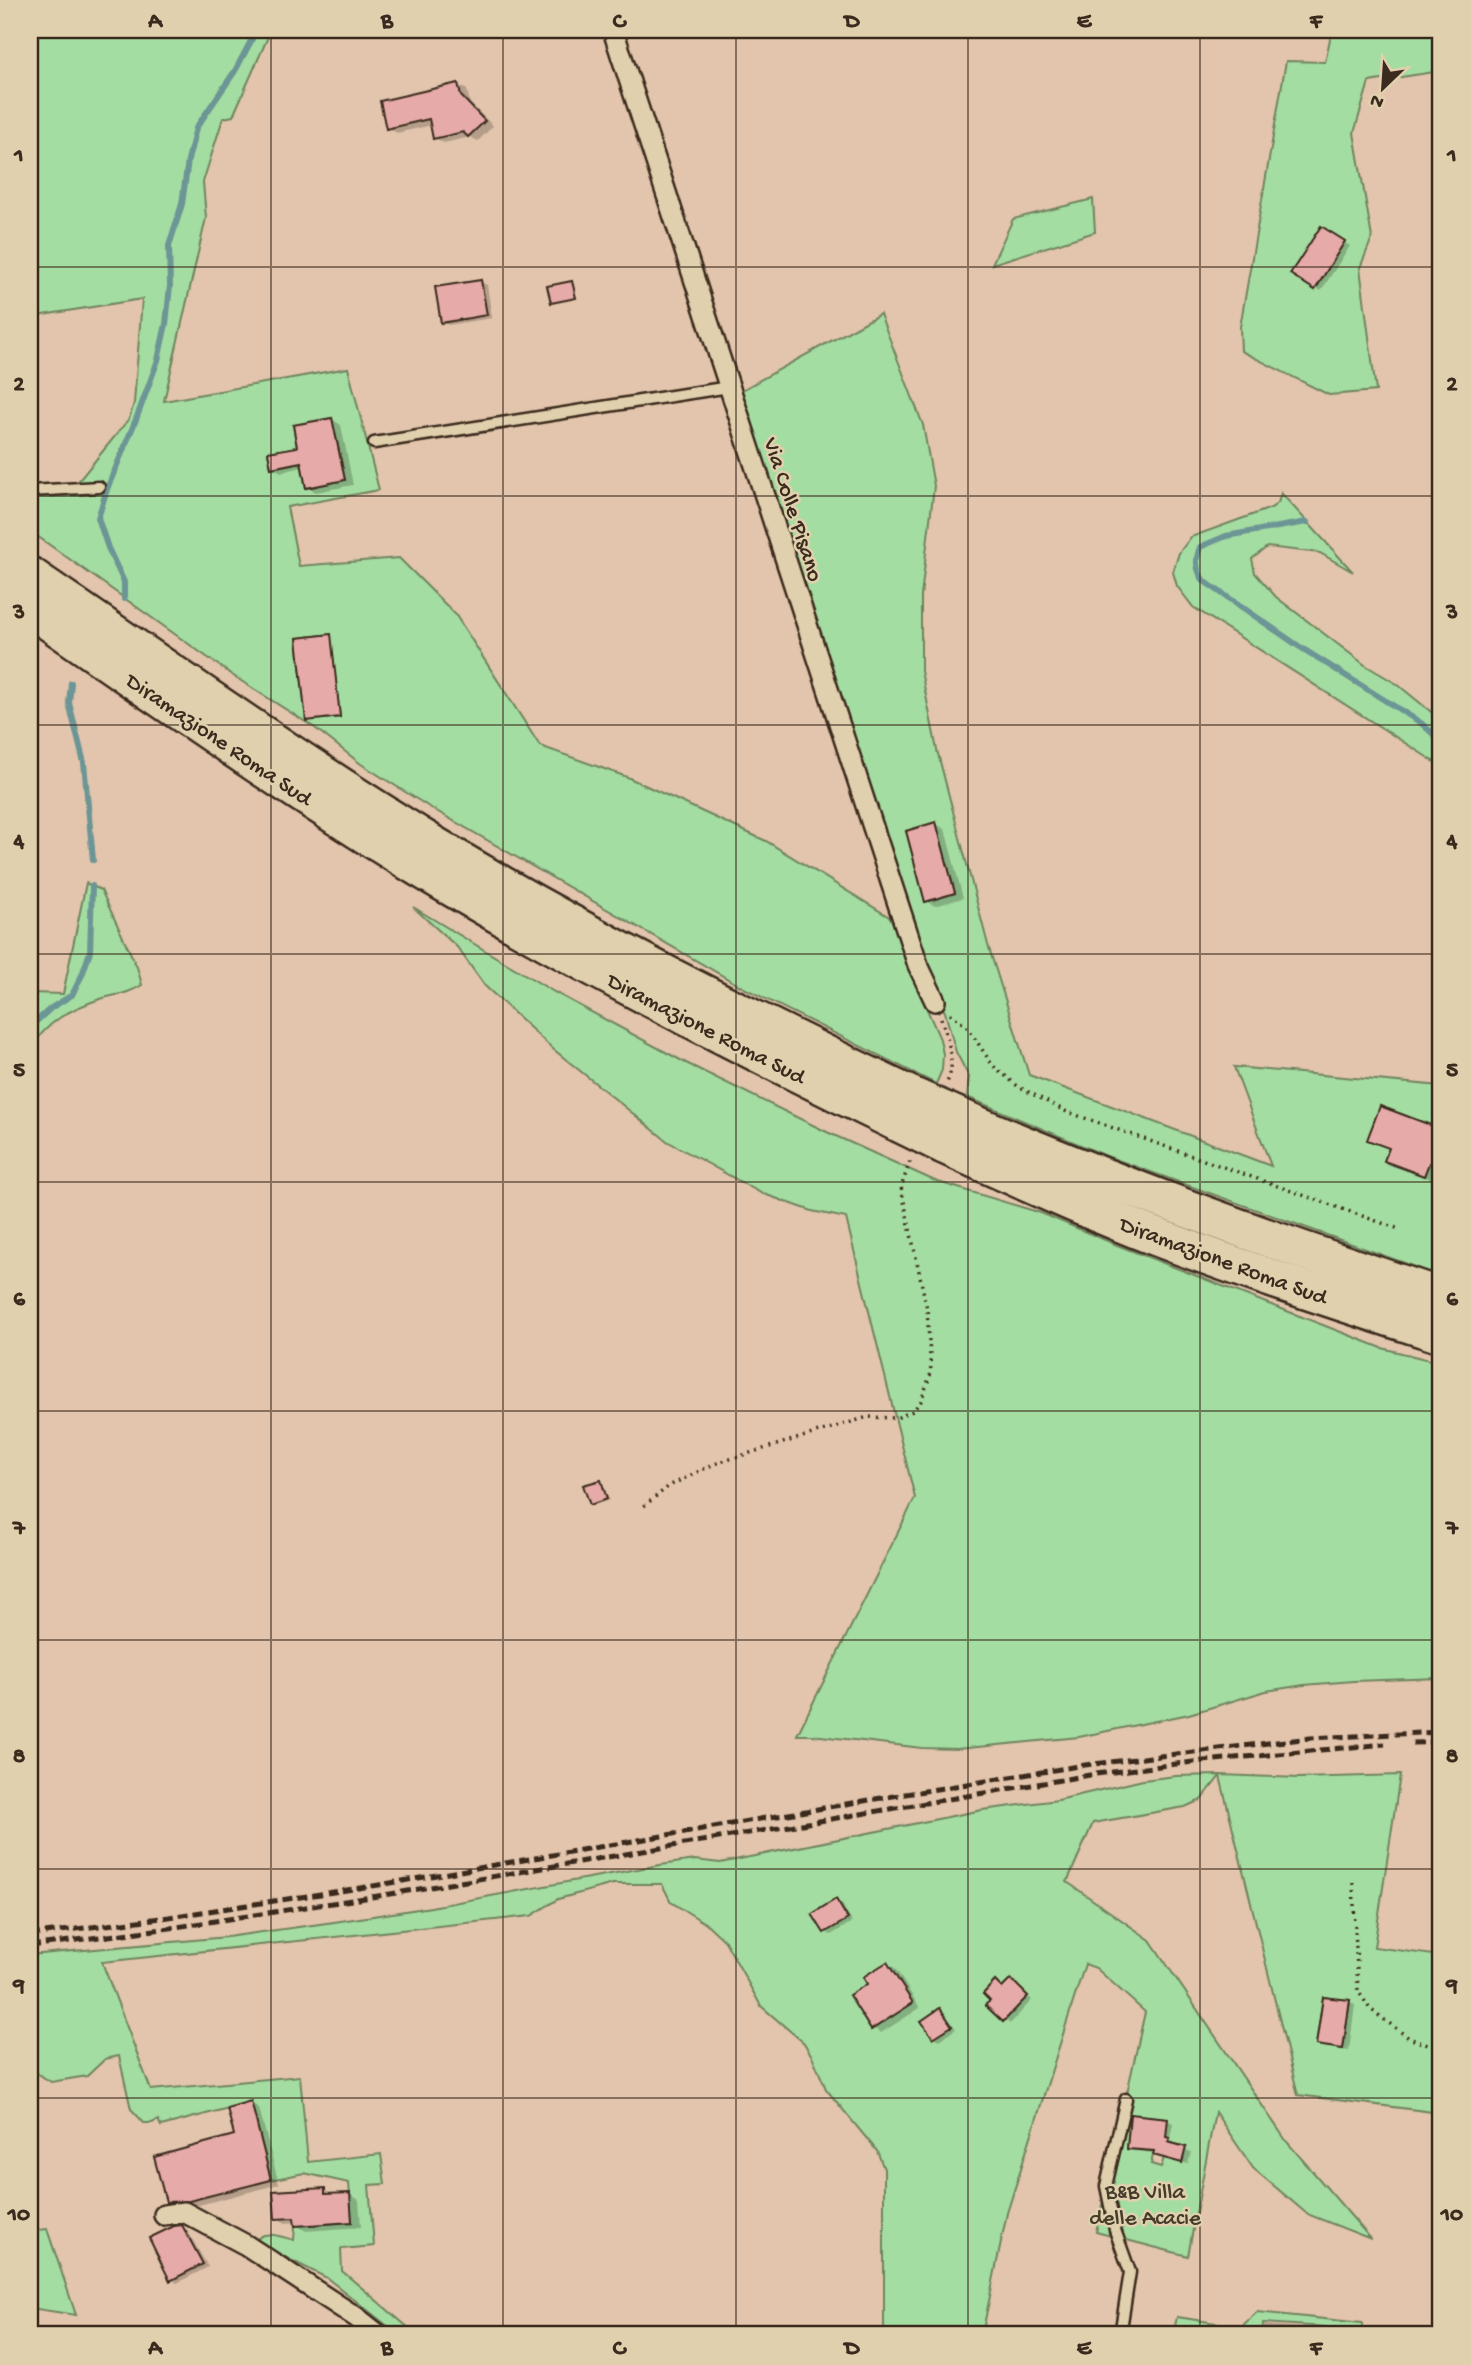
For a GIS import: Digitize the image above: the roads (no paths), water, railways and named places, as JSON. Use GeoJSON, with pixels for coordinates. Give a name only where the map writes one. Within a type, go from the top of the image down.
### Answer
{"type":"FeatureCollection","features":[{"type":"Feature","properties":{"kind":"highway","name":"Diramazione Roma Sud"},"geometry":{"type":"LineString","coordinates":[[30,576],[311,768],[432,844],[651,968],[931,1113],[1085,1208],[1352,1305],[1441,1334]]}},
{"type":"Feature","properties":{"kind":"highway","name":"Diramazione Roma Sud"},"geometry":{"type":"LineString","coordinates":[[30,608],[286,783],[440,880],[670,1010],[1152,1198],[1441,1297]]}},
{"type":"Feature","properties":{"kind":"street","name":"Via Colle Pisano"},"geometry":{"type":"LineString","coordinates":[[613,30],[918,965],[935,1000]]}},
{"type":"Feature","properties":{"kind":"street"},"geometry":{"type":"LineString","coordinates":[[164,2215],[184,2212],[246,2245],[379,2335]]}},
{"type":"Feature","properties":{"kind":"lane"},"geometry":{"type":"LineString","coordinates":[[374,443],[729,387]]}},
{"type":"Feature","properties":{"kind":"lane"},"geometry":{"type":"LineString","coordinates":[[30,491],[99,487]]}},
{"type":"Feature","properties":{"kind":"lane"},"geometry":{"type":"LineString","coordinates":[[1120,2335],[1130,2272],[1115,2230],[1107,2186],[1126,2099]]}},
{"type":"Feature","properties":{"kind":"waterway"},"geometry":{"type":"LineString","coordinates":[[124,599],[124,582],[98,518],[158,360],[166,324],[170,286],[169,246],[182,204],[196,128],[235,71],[252,39],[253,30]]}},
{"type":"Feature","properties":{"kind":"waterway"},"geometry":{"type":"LineString","coordinates":[[1307,522],[1226,536],[1200,547],[1197,561],[1199,573],[1204,581],[1300,647],[1421,723],[1441,741]]}},
{"type":"Feature","properties":{"kind":"waterway"},"geometry":{"type":"LineString","coordinates":[[71,683],[69,703],[84,763],[93,860]]}},
{"type":"Feature","properties":{"kind":"waterway"},"geometry":{"type":"LineString","coordinates":[[30,1027],[51,1008],[72,995],[82,975],[90,952],[92,886]]}},
{"type":"Feature","properties":{"kind":"railway"},"geometry":{"type":"LineString","coordinates":[[30,1935],[379,1885],[1085,1765],[1310,1738],[1441,1732]]}},
{"type":"Feature","properties":{"kind":"railway"},"geometry":{"type":"LineString","coordinates":[[1413,1743],[1441,1742]]}},
{"type":"Feature","properties":{"kind":"railway"},"geometry":{"type":"LineString","coordinates":[[30,1946],[170,1928],[384,1895],[1096,1774],[1385,1744]]}},
{"type":"Feature","properties":{"kind":"park label","name":"B&B Villa delle Acacie"},"geometry":{"type":"Point","coordinates":[1145,2203]}}]}
